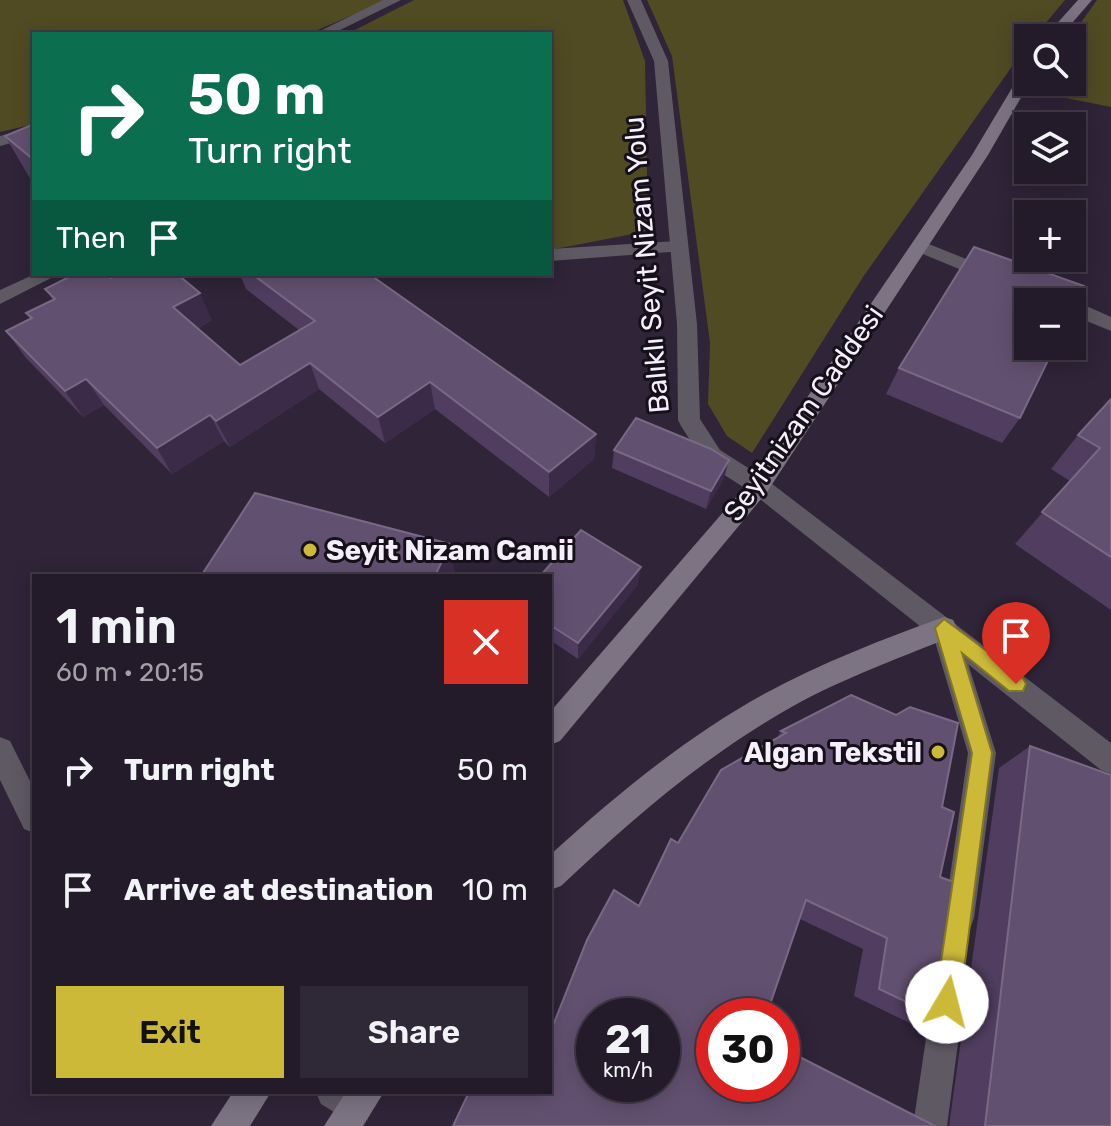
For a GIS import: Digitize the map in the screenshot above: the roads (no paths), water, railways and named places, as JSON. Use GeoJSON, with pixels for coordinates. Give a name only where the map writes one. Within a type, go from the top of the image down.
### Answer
{"type":"FeatureCollection","features":[{"type":"Feature","properties":{"kind":"main road"},"geometry":{"type":"LineString","coordinates":[[1064,24],[1085,0]]}},
{"type":"Feature","properties":{"kind":"main road","name":"Seyitnizam Caddesi"},"geometry":{"type":"LineString","coordinates":[[552,730],[759,486],[980,155],[1015,96]]}},
{"type":"Feature","properties":{"kind":"main road"},"geometry":{"type":"LineString","coordinates":[[552,873],[615,815],[695,752],[760,710],[944,628]]}},
{"type":"Feature","properties":{"kind":"main road"},"geometry":{"type":"LineString","coordinates":[[228,1126],[252,1094]]}},
{"type":"Feature","properties":{"kind":"street"},"geometry":{"type":"LineString","coordinates":[[325,32],[394,0]]}},
{"type":"Feature","properties":{"kind":"street","name":"Balıklı Seyit Nizam Yolu"},"geometry":{"type":"LineString","coordinates":[[634,0],[661,61],[687,324],[689,420],[712,456],[759,486],[1111,760]]}},
{"type":"Feature","properties":{"kind":"street"},"geometry":{"type":"LineString","coordinates":[[0,141],[32,133]]}},
{"type":"Feature","properties":{"kind":"street"},"geometry":{"type":"LineString","coordinates":[[919,246],[1022,288]]}},
{"type":"Feature","properties":{"kind":"street"},"geometry":{"type":"LineString","coordinates":[[552,255],[677,247]]}},
{"type":"Feature","properties":{"kind":"street"},"geometry":{"type":"LineString","coordinates":[[0,298],[46,276]]}},
{"type":"Feature","properties":{"kind":"street"},"geometry":{"type":"LineString","coordinates":[[1086,314],[1111,324]]}},
{"type":"Feature","properties":{"kind":"street"},"geometry":{"type":"LineString","coordinates":[[944,628],[982,753],[956,940]]}},
{"type":"Feature","properties":{"kind":"street"},"geometry":{"type":"LineString","coordinates":[[0,750],[32,815]]}},
{"type":"Feature","properties":{"kind":"street"},"geometry":{"type":"LineString","coordinates":[[930,1126],[951,971]]}},
{"type":"Feature","properties":{"kind":"place","name":"Seyit Nizam Camii"},"geometry":{"type":"Point","coordinates":[310,550]}},
{"type":"Feature","properties":{"kind":"place","name":"Algan Tekstil"},"geometry":{"type":"Point","coordinates":[938,752]}}]}
